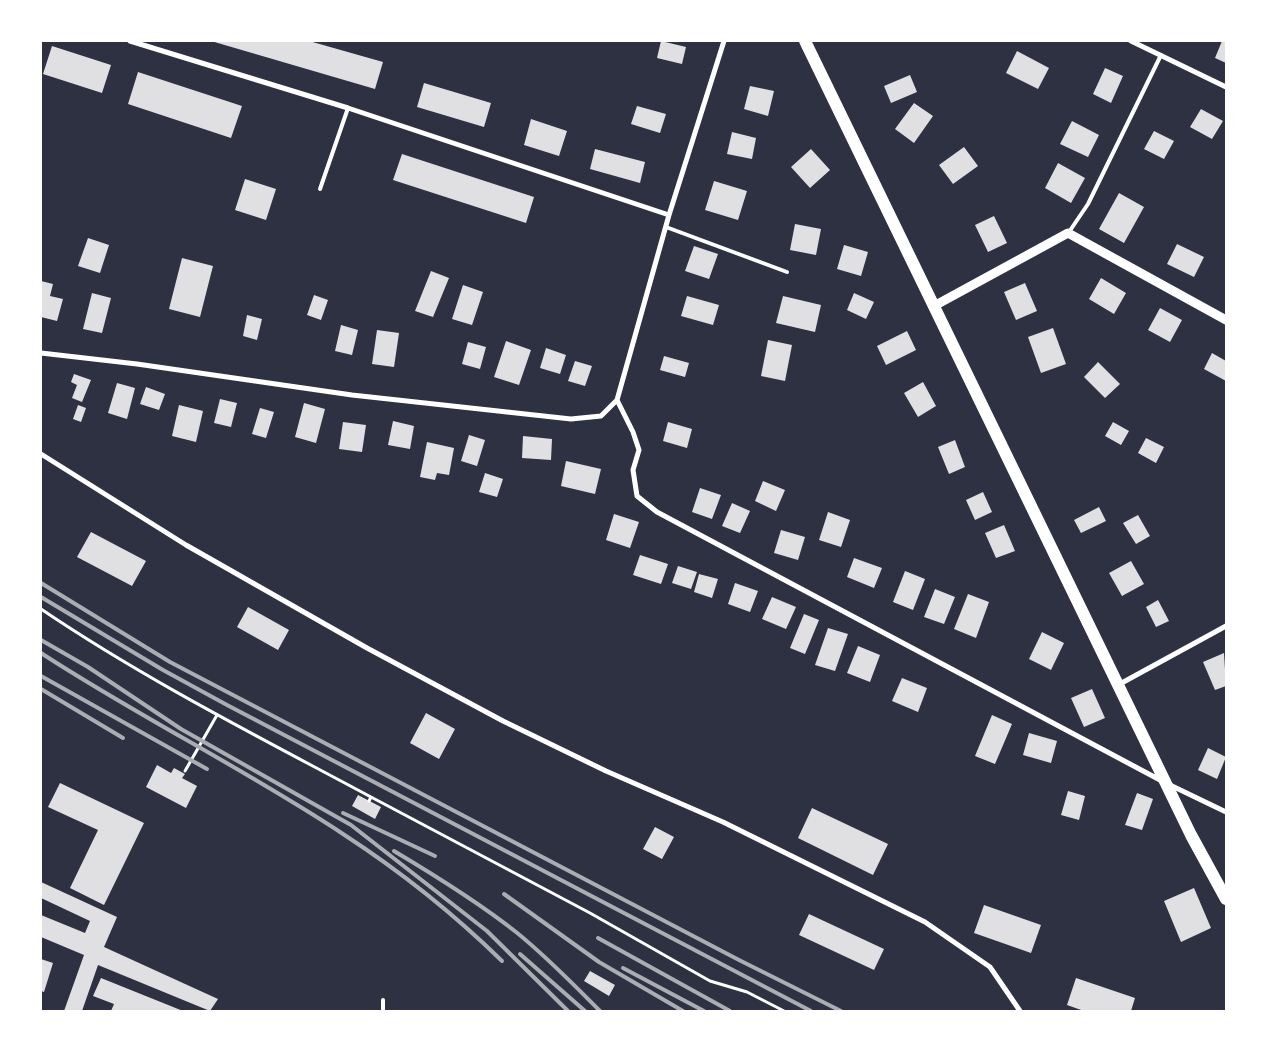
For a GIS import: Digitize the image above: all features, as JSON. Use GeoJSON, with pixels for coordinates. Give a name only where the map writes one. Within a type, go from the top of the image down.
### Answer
{"type":"FeatureCollection","features":[{"type":"Feature","properties":{"kind":"main road"},"geometry":{"type":"LineString","coordinates":[[805,41],[1191,835],[1226,899]]}},
{"type":"Feature","properties":{"kind":"street"},"geometry":{"type":"LineString","coordinates":[[130,41],[348,108],[670,215]]}},
{"type":"Feature","properties":{"kind":"street"},"geometry":{"type":"LineString","coordinates":[[41,353],[137,364],[352,395],[571,419],[600,416],[617,400],[666,227],[724,41]]}},
{"type":"Feature","properties":{"kind":"street"},"geometry":{"type":"LineString","coordinates":[[1131,41],[1226,87]]}},
{"type":"Feature","properties":{"kind":"street"},"geometry":{"type":"LineString","coordinates":[[934,306],[1068,233],[1226,320]]}},
{"type":"Feature","properties":{"kind":"street"},"geometry":{"type":"LineString","coordinates":[[617,400],[633,432],[639,450],[633,470],[637,496],[657,512],[1167,784],[1226,812]]}},
{"type":"Feature","properties":{"kind":"street"},"geometry":{"type":"LineString","coordinates":[[41,454],[194,550],[367,648],[504,722],[606,771],[722,822],[925,922],[990,967],[1020,1011]]}},
{"type":"Feature","properties":{"kind":"street"},"geometry":{"type":"LineString","coordinates":[[1118,686],[1226,626]]}},
{"type":"Feature","properties":{"kind":"lane"},"geometry":{"type":"LineString","coordinates":[[1068,233],[1088,204],[1161,55]]}},
{"type":"Feature","properties":{"kind":"lane"},"geometry":{"type":"LineString","coordinates":[[320,189],[348,108]]}},
{"type":"Feature","properties":{"kind":"lane"},"geometry":{"type":"LineString","coordinates":[[666,227],[787,272]]}},
{"type":"Feature","properties":{"kind":"lane"},"geometry":{"type":"LineString","coordinates":[[383,1000],[383,1011]]}},
{"type":"Feature","properties":{"kind":"path"},"geometry":{"type":"LineString","coordinates":[[41,609],[94,644],[370,799],[590,913],[710,981],[747,992],[784,1011]]}},
{"type":"Feature","properties":{"kind":"path"},"geometry":{"type":"LineString","coordinates":[[185,771],[217,714]]}},
{"type":"Feature","properties":{"kind":"building"},"geometry":{"type":"Polygon","coordinates":[[[211,41],[309,41],[383,62],[375,89],[211,41]]]}},
{"type":"Feature","properties":{"kind":"building"},"geometry":{"type":"Polygon","coordinates":[[[661,41],[686,47],[682,64],[657,58],[661,41]]]}},
{"type":"Feature","properties":{"kind":"building"},"geometry":{"type":"Polygon","coordinates":[[[1222,41],[1226,41],[1226,63],[1215,58],[1222,41]]]}},
{"type":"Feature","properties":{"kind":"building"},"geometry":{"type":"Polygon","coordinates":[[[52,46],[111,65],[102,93],[43,74],[52,46]]]}},
{"type":"Feature","properties":{"kind":"building"},"geometry":{"type":"Polygon","coordinates":[[[1017,51],[1049,68],[1038,89],[1006,73],[1017,51]]]}},
{"type":"Feature","properties":{"kind":"building"},"geometry":{"type":"Polygon","coordinates":[[[1105,68],[1123,76],[1111,103],[1093,94],[1105,68]]]}},
{"type":"Feature","properties":{"kind":"building"},"geometry":{"type":"Polygon","coordinates":[[[138,72],[242,106],[231,138],[128,104],[138,72]]]}},
{"type":"Feature","properties":{"kind":"building"},"geometry":{"type":"Polygon","coordinates":[[[910,75],[917,92],[891,103],[884,86],[910,75]]]}},
{"type":"Feature","properties":{"kind":"building"},"geometry":{"type":"Polygon","coordinates":[[[424,83],[491,103],[484,127],[417,107],[424,83]]]}},
{"type":"Feature","properties":{"kind":"building"},"geometry":{"type":"Polygon","coordinates":[[[750,86],[774,91],[768,116],[744,109],[750,86]]]}},
{"type":"Feature","properties":{"kind":"building"},"geometry":{"type":"Polygon","coordinates":[[[914,103],[933,116],[914,143],[895,129],[914,103]]]}},
{"type":"Feature","properties":{"kind":"building"},"geometry":{"type":"Polygon","coordinates":[[[637,106],[666,114],[660,133],[631,124],[637,106]]]}},
{"type":"Feature","properties":{"kind":"building"},"geometry":{"type":"Polygon","coordinates":[[[1201,109],[1223,121],[1212,139],[1190,127],[1201,109]]]}},
{"type":"Feature","properties":{"kind":"building"},"geometry":{"type":"Polygon","coordinates":[[[531,119],[567,131],[559,156],[524,145],[531,119]]]}},
{"type":"Feature","properties":{"kind":"building"},"geometry":{"type":"Polygon","coordinates":[[[1072,121],[1099,135],[1088,157],[1060,144],[1072,121]]]}},
{"type":"Feature","properties":{"kind":"building"},"geometry":{"type":"Polygon","coordinates":[[[1154,131],[1174,141],[1164,159],[1144,149],[1154,131]]]}},
{"type":"Feature","properties":{"kind":"building"},"geometry":{"type":"Polygon","coordinates":[[[732,132],[756,138],[752,159],[727,154],[732,132]]]}},
{"type":"Feature","properties":{"kind":"building"},"geometry":{"type":"Polygon","coordinates":[[[964,147],[978,166],[953,184],[939,165],[964,147]]]}},
{"type":"Feature","properties":{"kind":"building"},"geometry":{"type":"Polygon","coordinates":[[[595,149],[645,162],[640,183],[590,169],[595,149]]]}},
{"type":"Feature","properties":{"kind":"building"},"geometry":{"type":"Polygon","coordinates":[[[811,149],[830,170],[810,188],[791,167],[811,149]]]}},
{"type":"Feature","properties":{"kind":"building"},"geometry":{"type":"Polygon","coordinates":[[[402,154],[534,197],[526,223],[393,180],[402,154]]]}},
{"type":"Feature","properties":{"kind":"building"},"geometry":{"type":"Polygon","coordinates":[[[1058,163],[1085,178],[1071,203],[1045,188],[1058,163]]]}},
{"type":"Feature","properties":{"kind":"building"},"geometry":{"type":"Polygon","coordinates":[[[245,179],[276,189],[266,220],[235,210],[245,179]]]}},
{"type":"Feature","properties":{"kind":"building"},"geometry":{"type":"Polygon","coordinates":[[[714,181],[747,191],[738,220],[705,210],[714,181]]]}},
{"type":"Feature","properties":{"kind":"building"},"geometry":{"type":"Polygon","coordinates":[[[1119,193],[1144,207],[1124,243],[1099,229],[1119,193]]]}},
{"type":"Feature","properties":{"kind":"building"},"geometry":{"type":"Polygon","coordinates":[[[994,216],[1007,243],[988,252],[975,225],[994,216]]]}},
{"type":"Feature","properties":{"kind":"building"},"geometry":{"type":"Polygon","coordinates":[[[795,224],[821,229],[816,255],[790,250],[795,224]]]}},
{"type":"Feature","properties":{"kind":"building"},"geometry":{"type":"Polygon","coordinates":[[[88,238],[109,245],[100,273],[78,266],[88,238]]]}},
{"type":"Feature","properties":{"kind":"building"},"geometry":{"type":"Polygon","coordinates":[[[1177,244],[1204,257],[1194,277],[1167,264],[1177,244]]]}},
{"type":"Feature","properties":{"kind":"building"},"geometry":{"type":"Polygon","coordinates":[[[844,245],[868,252],[861,276],[837,269],[844,245]]]}},
{"type":"Feature","properties":{"kind":"building"},"geometry":{"type":"Polygon","coordinates":[[[694,246],[718,254],[709,279],[685,271],[694,246]]]}},
{"type":"Feature","properties":{"kind":"building"},"geometry":{"type":"Polygon","coordinates":[[[182,258],[213,266],[200,317],[169,309],[182,258]]]}},
{"type":"Feature","properties":{"kind":"building"},"geometry":{"type":"Polygon","coordinates":[[[431,271],[449,278],[433,317],[415,311],[431,271]]]}},
{"type":"Feature","properties":{"kind":"building"},"geometry":{"type":"Polygon","coordinates":[[[1101,278],[1126,293],[1114,314],[1089,299],[1101,278]]]}},
{"type":"Feature","properties":{"kind":"building"},"geometry":{"type":"Polygon","coordinates":[[[41,281],[53,284],[50,296],[63,299],[57,321],[41,317],[41,281]]]}},
{"type":"Feature","properties":{"kind":"building"},"geometry":{"type":"Polygon","coordinates":[[[1025,283],[1037,311],[1016,320],[1004,292],[1025,283]]]}},
{"type":"Feature","properties":{"kind":"building"},"geometry":{"type":"Polygon","coordinates":[[[463,285],[483,292],[472,325],[452,319],[463,285]]]}},
{"type":"Feature","properties":{"kind":"building"},"geometry":{"type":"Polygon","coordinates":[[[92,293],[111,298],[102,333],[83,329],[92,293]]]}},
{"type":"Feature","properties":{"kind":"building"},"geometry":{"type":"Polygon","coordinates":[[[854,293],[874,302],[866,319],[847,310],[854,293]]]}},
{"type":"Feature","properties":{"kind":"building"},"geometry":{"type":"Polygon","coordinates":[[[314,295],[328,300],[321,320],[307,315],[314,295]]]}},
{"type":"Feature","properties":{"kind":"building"},"geometry":{"type":"Polygon","coordinates":[[[687,296],[719,305],[713,325],[681,316],[687,296]]]}},
{"type":"Feature","properties":{"kind":"building"},"geometry":{"type":"Polygon","coordinates":[[[783,296],[821,305],[815,332],[776,323],[783,296]]]}},
{"type":"Feature","properties":{"kind":"building"},"geometry":{"type":"Polygon","coordinates":[[[1160,308],[1182,320],[1170,342],[1148,330],[1160,308]]]}},
{"type":"Feature","properties":{"kind":"building"},"geometry":{"type":"Polygon","coordinates":[[[247,315],[262,319],[257,340],[243,336],[247,315]]]}},
{"type":"Feature","properties":{"kind":"building"},"geometry":{"type":"Polygon","coordinates":[[[341,325],[358,330],[352,355],[335,351],[341,325]]]}},
{"type":"Feature","properties":{"kind":"building"},"geometry":{"type":"Polygon","coordinates":[[[1053,328],[1066,364],[1041,373],[1028,337],[1053,328]]]}},
{"type":"Feature","properties":{"kind":"building"},"geometry":{"type":"Polygon","coordinates":[[[377,330],[399,333],[394,367],[372,364],[377,330]]]}},
{"type":"Feature","properties":{"kind":"building"},"geometry":{"type":"Polygon","coordinates":[[[907,331],[916,350],[886,365],[877,346],[907,331]]]}},
{"type":"Feature","properties":{"kind":"building"},"geometry":{"type":"Polygon","coordinates":[[[768,340],[792,345],[785,381],[761,376],[768,340]]]}},
{"type":"Feature","properties":{"kind":"building"},"geometry":{"type":"Polygon","coordinates":[[[506,341],[531,350],[519,385],[494,377],[506,341]]]}},
{"type":"Feature","properties":{"kind":"building"},"geometry":{"type":"Polygon","coordinates":[[[468,342],[486,347],[480,369],[462,364],[468,342]]]}},
{"type":"Feature","properties":{"kind":"building"},"geometry":{"type":"Polygon","coordinates":[[[546,348],[566,355],[560,374],[540,368],[546,348]]]}},
{"type":"Feature","properties":{"kind":"building"},"geometry":{"type":"Polygon","coordinates":[[[1212,353],[1226,361],[1226,381],[1204,369],[1212,353]]]}},
{"type":"Feature","properties":{"kind":"building"},"geometry":{"type":"Polygon","coordinates":[[[664,356],[689,363],[685,377],[660,370],[664,356]]]}},
{"type":"Feature","properties":{"kind":"building"},"geometry":{"type":"Polygon","coordinates":[[[575,361],[592,366],[585,386],[568,381],[575,361]]]}},
{"type":"Feature","properties":{"kind":"building"},"geometry":{"type":"Polygon","coordinates":[[[1098,362],[1120,384],[1105,398],[1084,377],[1098,362]]]}},
{"type":"Feature","properties":{"kind":"building"},"geometry":{"type":"Polygon","coordinates":[[[74,374],[91,380],[82,402],[72,398],[77,385],[71,382],[74,374]]]}},
{"type":"Feature","properties":{"kind":"building"},"geometry":{"type":"Polygon","coordinates":[[[923,382],[936,406],[918,417],[904,393],[923,382]]]}},
{"type":"Feature","properties":{"kind":"building"},"geometry":{"type":"Polygon","coordinates":[[[117,383],[135,388],[127,419],[108,413],[117,383]]]}},
{"type":"Feature","properties":{"kind":"building"},"geometry":{"type":"Polygon","coordinates":[[[146,387],[165,394],[159,410],[140,404],[146,387]]]}},
{"type":"Feature","properties":{"kind":"building"},"geometry":{"type":"Polygon","coordinates":[[[220,399],[237,403],[231,427],[214,423],[220,399]]]}},
{"type":"Feature","properties":{"kind":"building"},"geometry":{"type":"Polygon","coordinates":[[[304,403],[325,409],[316,443],[295,437],[304,403]]]}},
{"type":"Feature","properties":{"kind":"building"},"geometry":{"type":"Polygon","coordinates":[[[78,405],[86,408],[81,422],[73,419],[78,405]]]}},
{"type":"Feature","properties":{"kind":"building"},"geometry":{"type":"Polygon","coordinates":[[[179,405],[203,411],[196,442],[172,436],[179,405]]]}},
{"type":"Feature","properties":{"kind":"building"},"geometry":{"type":"Polygon","coordinates":[[[260,408],[274,412],[266,438],[252,434],[260,408]]]}},
{"type":"Feature","properties":{"kind":"building"},"geometry":{"type":"Polygon","coordinates":[[[393,421],[414,426],[410,449],[388,445],[393,421]]]}},
{"type":"Feature","properties":{"kind":"building"},"geometry":{"type":"Polygon","coordinates":[[[343,422],[366,425],[362,452],[339,449],[343,422]]]}},
{"type":"Feature","properties":{"kind":"building"},"geometry":{"type":"Polygon","coordinates":[[[668,422],[692,429],[687,448],[663,441],[668,422]]]}},
{"type":"Feature","properties":{"kind":"building"},"geometry":{"type":"Polygon","coordinates":[[[1113,422],[1129,431],[1121,445],[1105,436],[1113,422]]]}},
{"type":"Feature","properties":{"kind":"building"},"geometry":{"type":"Polygon","coordinates":[[[469,435],[485,440],[477,466],[461,461],[469,435]]]}},
{"type":"Feature","properties":{"kind":"building"},"geometry":{"type":"Polygon","coordinates":[[[523,436],[552,439],[551,460],[522,458],[523,436]]]}},
{"type":"Feature","properties":{"kind":"building"},"geometry":{"type":"Polygon","coordinates":[[[1146,438],[1164,447],[1156,463],[1138,453],[1146,438]]]}},
{"type":"Feature","properties":{"kind":"building"},"geometry":{"type":"Polygon","coordinates":[[[955,440],[965,467],[949,474],[938,447],[955,440]]]}},
{"type":"Feature","properties":{"kind":"building"},"geometry":{"type":"Polygon","coordinates":[[[427,442],[454,448],[449,475],[437,473],[435,480],[420,477],[427,442]]]}},
{"type":"Feature","properties":{"kind":"building"},"geometry":{"type":"Polygon","coordinates":[[[566,461],[601,469],[595,494],[561,486],[566,461]]]}},
{"type":"Feature","properties":{"kind":"building"},"geometry":{"type":"Polygon","coordinates":[[[485,473],[503,479],[497,497],[479,492],[485,473]]]}},
{"type":"Feature","properties":{"kind":"building"},"geometry":{"type":"Polygon","coordinates":[[[763,481],[785,490],[776,511],[755,501],[763,481]]]}},
{"type":"Feature","properties":{"kind":"building"},"geometry":{"type":"Polygon","coordinates":[[[700,488],[721,495],[712,519],[692,512],[700,488]]]}},
{"type":"Feature","properties":{"kind":"building"},"geometry":{"type":"Polygon","coordinates":[[[983,492],[992,512],[975,520],[966,500],[983,492]]]}},
{"type":"Feature","properties":{"kind":"building"},"geometry":{"type":"Polygon","coordinates":[[[732,503],[750,511],[740,533],[722,526],[732,503]]]}},
{"type":"Feature","properties":{"kind":"building"},"geometry":{"type":"Polygon","coordinates":[[[1099,507],[1106,521],[1081,533],[1074,520],[1099,507]]]}},
{"type":"Feature","properties":{"kind":"building"},"geometry":{"type":"Polygon","coordinates":[[[828,512],[850,520],[841,547],[819,540],[828,512]]]}},
{"type":"Feature","properties":{"kind":"building"},"geometry":{"type":"Polygon","coordinates":[[[614,514],[639,522],[630,548],[606,540],[614,514]]]}},
{"type":"Feature","properties":{"kind":"building"},"geometry":{"type":"Polygon","coordinates":[[[1138,515],[1150,536],[1136,544],[1123,523],[1138,515]]]}},
{"type":"Feature","properties":{"kind":"building"},"geometry":{"type":"Polygon","coordinates":[[[1004,525],[1015,551],[996,558],[985,533],[1004,525]]]}},
{"type":"Feature","properties":{"kind":"building"},"geometry":{"type":"Polygon","coordinates":[[[781,530],[805,537],[798,560],[774,553],[781,530]]]}},
{"type":"Feature","properties":{"kind":"building"},"geometry":{"type":"Polygon","coordinates":[[[91,532],[146,561],[132,586],[77,557],[91,532]]]}},
{"type":"Feature","properties":{"kind":"building"},"geometry":{"type":"Polygon","coordinates":[[[640,555],[668,564],[661,584],[633,575],[640,555]]]}},
{"type":"Feature","properties":{"kind":"building"},"geometry":{"type":"Polygon","coordinates":[[[854,558],[882,568],[874,588],[847,577],[854,558]]]}},
{"type":"Feature","properties":{"kind":"building"},"geometry":{"type":"Polygon","coordinates":[[[1131,561],[1144,584],[1122,596],[1109,573],[1131,561]]]}},
{"type":"Feature","properties":{"kind":"building"},"geometry":{"type":"Polygon","coordinates":[[[678,566],[697,572],[691,589],[672,583],[678,566]]]}},
{"type":"Feature","properties":{"kind":"building"},"geometry":{"type":"Polygon","coordinates":[[[905,571],[925,579],[913,610],[893,602],[905,571]]]}},
{"type":"Feature","properties":{"kind":"building"},"geometry":{"type":"Polygon","coordinates":[[[699,574],[718,579],[712,598],[694,592],[699,574]]]}},
{"type":"Feature","properties":{"kind":"building"},"geometry":{"type":"Polygon","coordinates":[[[735,583],[758,591],[750,612],[728,604],[735,583]]]}},
{"type":"Feature","properties":{"kind":"building"},"geometry":{"type":"Polygon","coordinates":[[[935,589],[955,597],[944,624],[924,617],[935,589]]]}},
{"type":"Feature","properties":{"kind":"building"},"geometry":{"type":"Polygon","coordinates":[[[968,594],[989,602],[976,638],[954,629],[968,594]]]}},
{"type":"Feature","properties":{"kind":"building"},"geometry":{"type":"Polygon","coordinates":[[[772,597],[796,607],[786,629],[762,619],[772,597]]]}},
{"type":"Feature","properties":{"kind":"building"},"geometry":{"type":"Polygon","coordinates":[[[1158,600],[1169,621],[1156,627],[1146,607],[1158,600]]]}},
{"type":"Feature","properties":{"kind":"building"},"geometry":{"type":"Polygon","coordinates":[[[248,607],[289,630],[278,650],[237,627],[248,607]]]}},
{"type":"Feature","properties":{"kind":"building"},"geometry":{"type":"Polygon","coordinates":[[[804,614],[819,620],[805,654],[790,648],[804,614]]]}},
{"type":"Feature","properties":{"kind":"building"},"geometry":{"type":"Polygon","coordinates":[[[828,628],[848,634],[835,671],[815,665],[828,628]]]}},
{"type":"Feature","properties":{"kind":"building"},"geometry":{"type":"Polygon","coordinates":[[[1042,632],[1064,643],[1051,670],[1029,659],[1042,632]]]}},
{"type":"Feature","properties":{"kind":"building"},"geometry":{"type":"Polygon","coordinates":[[[858,646],[880,655],[870,682],[847,673],[858,646]]]}},
{"type":"Feature","properties":{"kind":"building"},"geometry":{"type":"Polygon","coordinates":[[[1224,653],[1226,686],[1215,690],[1203,662],[1224,653]]]}},
{"type":"Feature","properties":{"kind":"building"},"geometry":{"type":"Polygon","coordinates":[[[902,678],[927,688],[918,712],[892,701],[902,678]]]}},
{"type":"Feature","properties":{"kind":"building"},"geometry":{"type":"Polygon","coordinates":[[[1092,689],[1105,718],[1084,727],[1071,698],[1092,689]]]}},
{"type":"Feature","properties":{"kind":"building"},"geometry":{"type":"Polygon","coordinates":[[[426,713],[455,729],[439,759],[410,743],[426,713]]]}},
{"type":"Feature","properties":{"kind":"building"},"geometry":{"type":"Polygon","coordinates":[[[992,715],[1012,724],[995,764],[975,756],[992,715]]]}},
{"type":"Feature","properties":{"kind":"building"},"geometry":{"type":"Polygon","coordinates":[[[1029,733],[1057,741],[1051,763],[1023,755],[1029,733]]]}},
{"type":"Feature","properties":{"kind":"building"},"geometry":{"type":"Polygon","coordinates":[[[1208,748],[1226,757],[1217,779],[1198,770],[1208,748]]]}},
{"type":"Feature","properties":{"kind":"building"},"geometry":{"type":"Polygon","coordinates":[[[157,765],[171,773],[174,768],[185,774],[182,778],[197,786],[186,808],[146,787],[157,765]]]}},
{"type":"Feature","properties":{"kind":"building"},"geometry":{"type":"Polygon","coordinates":[[[60,783],[144,823],[104,905],[70,888],[98,830],[48,807],[60,783]]]}},
{"type":"Feature","properties":{"kind":"building"},"geometry":{"type":"Polygon","coordinates":[[[1068,791],[1085,796],[1079,820],[1061,815],[1068,791]]]}},
{"type":"Feature","properties":{"kind":"building"},"geometry":{"type":"Polygon","coordinates":[[[1137,793],[1153,799],[1142,830],[1125,825],[1137,793]]]}},
{"type":"Feature","properties":{"kind":"building"},"geometry":{"type":"Polygon","coordinates":[[[358,795],[381,807],[375,819],[352,806],[358,795]]]}},
{"type":"Feature","properties":{"kind":"building"},"geometry":{"type":"Polygon","coordinates":[[[812,808],[888,844],[873,875],[798,838],[812,808]]]}},
{"type":"Feature","properties":{"kind":"building"},"geometry":{"type":"Polygon","coordinates":[[[655,827],[674,837],[662,859],[643,849],[655,827]]]}},
{"type":"Feature","properties":{"kind":"building"},"geometry":{"type":"Polygon","coordinates":[[[41,882],[117,917],[104,947],[218,999],[210,1011],[98,965],[82,1011],[64,1011],[84,955],[41,937],[41,915],[85,933],[90,921],[41,898],[41,882]]]}},
{"type":"Feature","properties":{"kind":"building"},"geometry":{"type":"Polygon","coordinates":[[[1194,888],[1211,928],[1181,942],[1164,901],[1194,888]]]}},
{"type":"Feature","properties":{"kind":"building"},"geometry":{"type":"Polygon","coordinates":[[[984,905],[1041,925],[1031,953],[974,933],[984,905]]]}},
{"type":"Feature","properties":{"kind":"building"},"geometry":{"type":"Polygon","coordinates":[[[809,914],[884,949],[874,970],[799,935],[809,914]]]}},
{"type":"Feature","properties":{"kind":"building"},"geometry":{"type":"Polygon","coordinates":[[[41,959],[53,963],[44,992],[41,991],[41,959]]]}},
{"type":"Feature","properties":{"kind":"building"},"geometry":{"type":"Polygon","coordinates":[[[590,971],[615,985],[609,996],[584,981],[590,971]]]}},
{"type":"Feature","properties":{"kind":"building"},"geometry":{"type":"Polygon","coordinates":[[[101,978],[183,1011],[111,1011],[114,1004],[93,996],[101,978]]]}},
{"type":"Feature","properties":{"kind":"building"},"geometry":{"type":"Polygon","coordinates":[[[1076,978],[1135,998],[1131,1011],[1084,1011],[1067,1005],[1076,978]]]}},
{"type":"Feature","properties":{"kind":"railway"},"geometry":{"type":"LineString","coordinates":[[41,583],[170,662],[739,960],[841,1011]]}},
{"type":"Feature","properties":{"kind":"railway"},"geometry":{"type":"LineString","coordinates":[[41,597],[163,670],[227,705],[811,1011]]}},
{"type":"Feature","properties":{"kind":"railway"},"geometry":{"type":"LineString","coordinates":[[41,640],[88,667],[181,729],[351,825],[487,931],[568,1011]]}},
{"type":"Feature","properties":{"kind":"railway"},"geometry":{"type":"LineString","coordinates":[[41,653],[268,787],[364,848],[446,910],[502,961]]}},
{"type":"Feature","properties":{"kind":"railway"},"geometry":{"type":"LineString","coordinates":[[41,676],[207,769]]}},
{"type":"Feature","properties":{"kind":"railway"},"geometry":{"type":"LineString","coordinates":[[41,689],[123,738]]}},
{"type":"Feature","properties":{"kind":"railway"},"geometry":{"type":"LineString","coordinates":[[343,813],[435,856]]}},
{"type":"Feature","properties":{"kind":"railway"},"geometry":{"type":"LineString","coordinates":[[394,851],[457,890],[516,932],[549,960],[600,1011]]}},
{"type":"Feature","properties":{"kind":"railway"},"geometry":{"type":"LineString","coordinates":[[504,894],[599,962],[683,1011]]}},
{"type":"Feature","properties":{"kind":"railway"},"geometry":{"type":"LineString","coordinates":[[598,938],[730,1011]]}},
{"type":"Feature","properties":{"kind":"railway"},"geometry":{"type":"LineString","coordinates":[[520,954],[585,1011]]}},
{"type":"Feature","properties":{"kind":"railway"},"geometry":{"type":"LineString","coordinates":[[623,968],[704,1011]]}}]}
